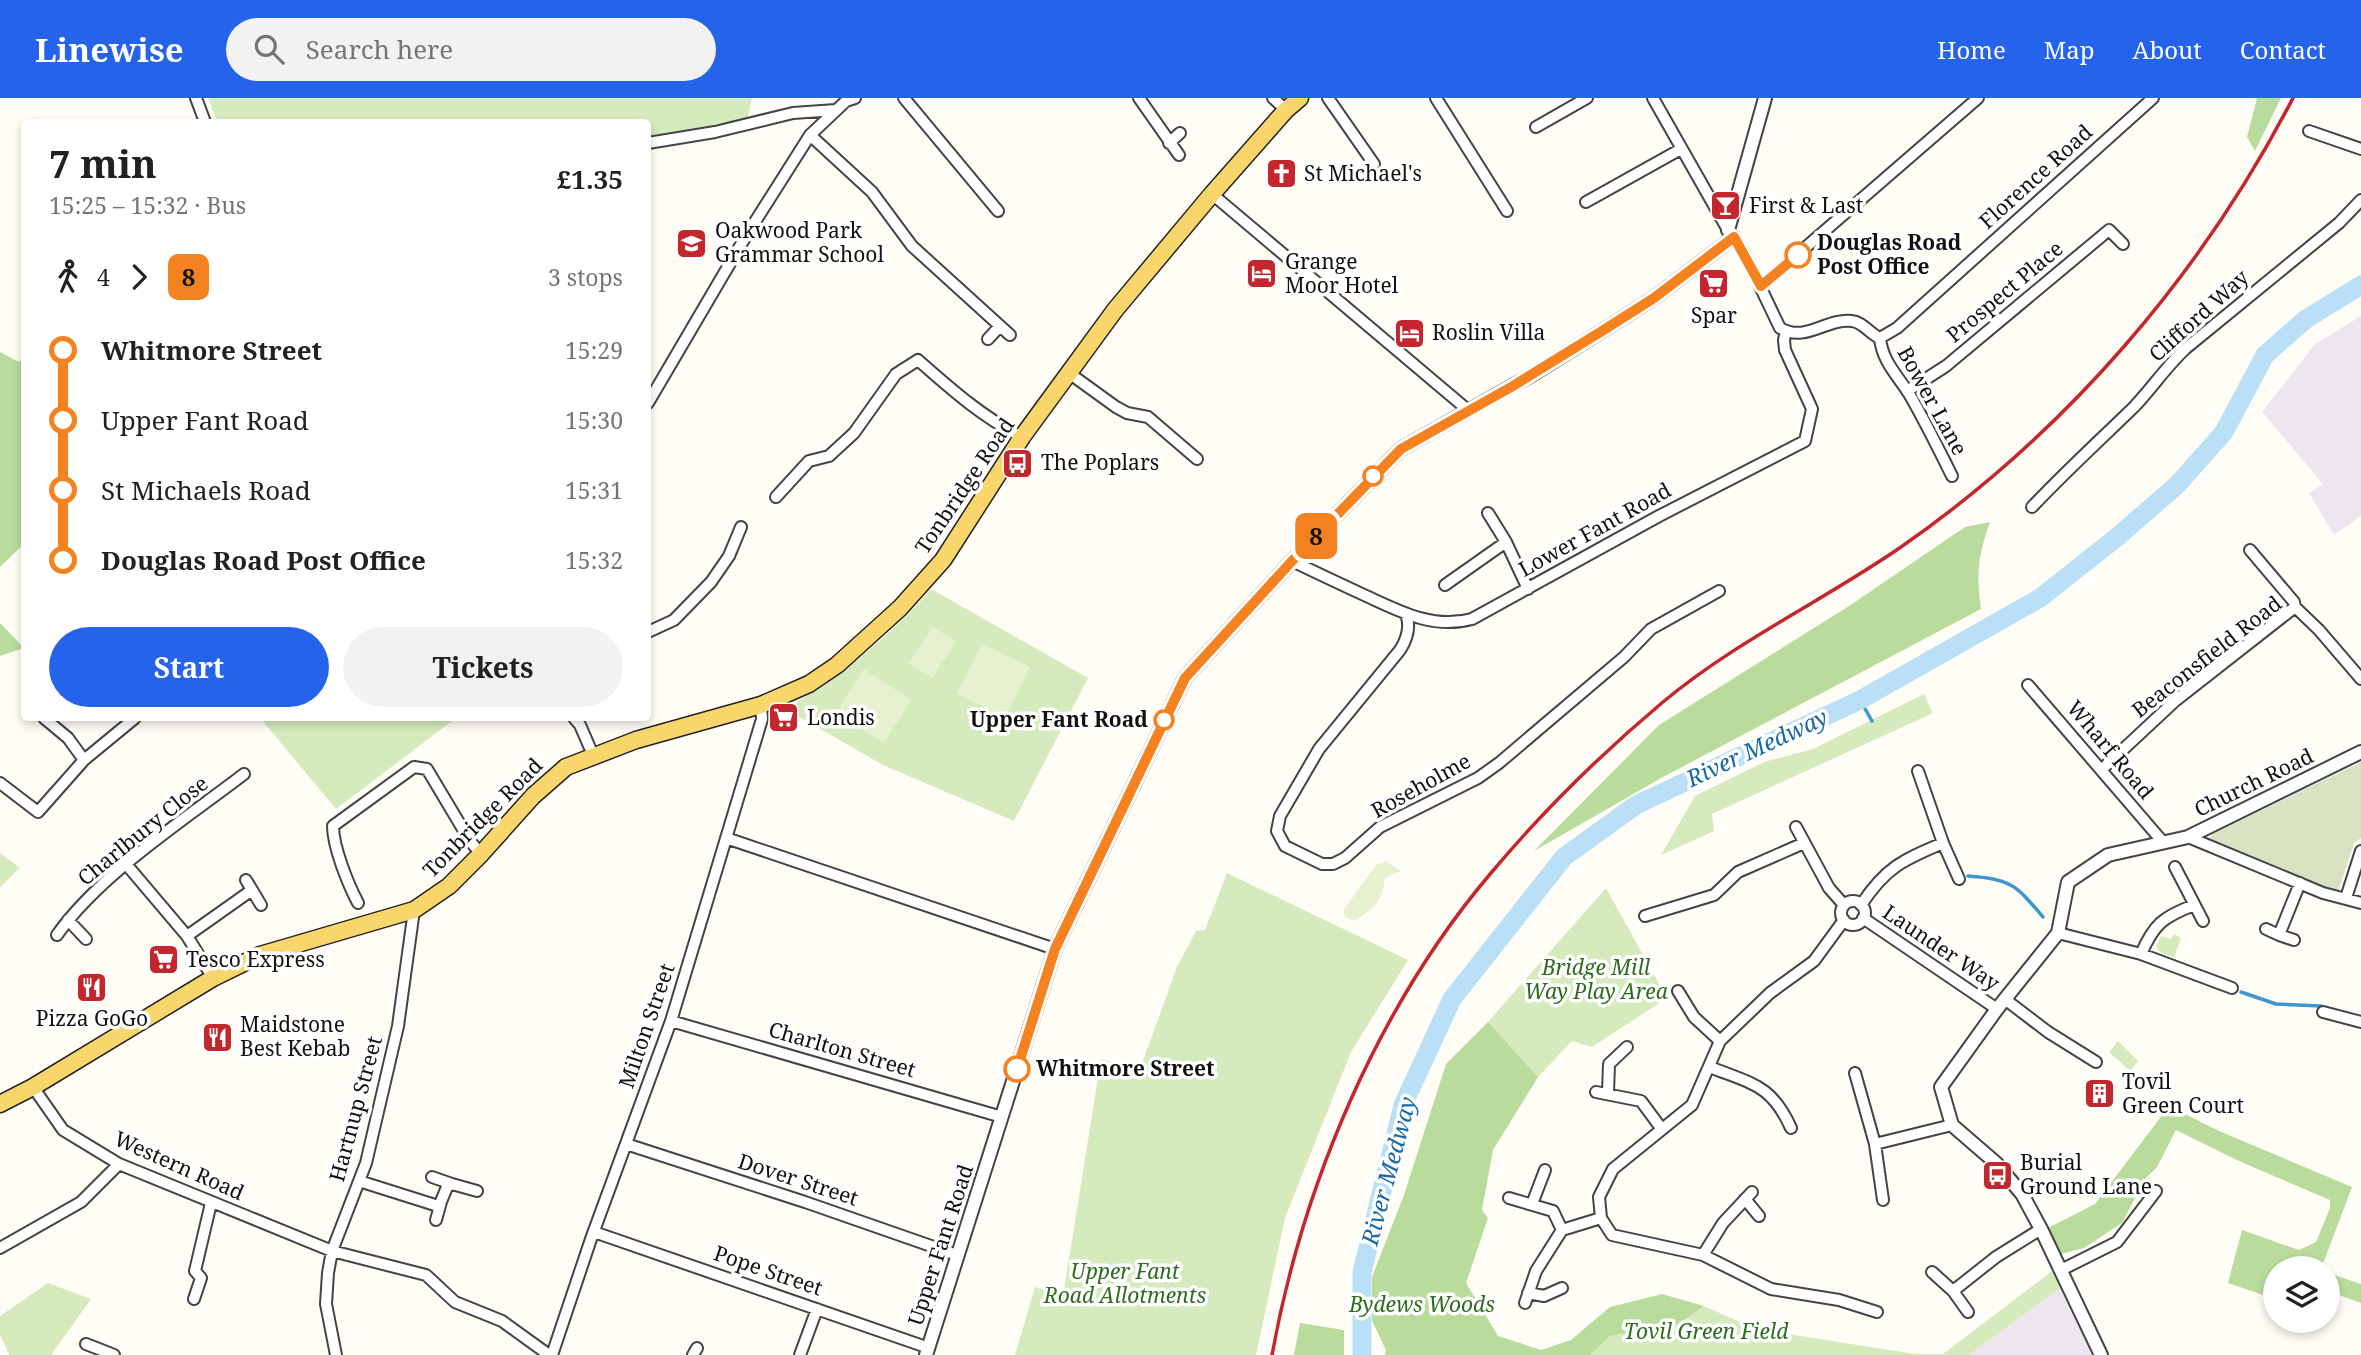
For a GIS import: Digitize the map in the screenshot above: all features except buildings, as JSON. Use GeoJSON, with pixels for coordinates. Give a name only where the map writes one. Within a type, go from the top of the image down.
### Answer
{"type":"FeatureCollection","features":[{"type":"Feature","properties":{"kind":"main road","name":"Tonbridge Road"},"geometry":{"type":"LineString","coordinates":[[0,1104],[33,1087],[213,978],[260,955],[414,911],[449,886],[533,796],[566,767],[636,740],[761,705],[809,684],[828,671],[900,608],[943,560],[1022,437],[1115,310],[1212,194],[1286,110],[1300,98]]}},
{"type":"Feature","properties":{"kind":"street"},"geometry":{"type":"LineString","coordinates":[[197,98],[204,119]]}},
{"type":"Feature","properties":{"kind":"street"},"geometry":{"type":"LineString","coordinates":[[651,398],[746,236],[810,135],[846,101],[855,98]]}},
{"type":"Feature","properties":{"kind":"street"},"geometry":{"type":"LineString","coordinates":[[904,98],[998,211]]}},
{"type":"Feature","properties":{"kind":"street"},"geometry":{"type":"LineString","coordinates":[[1139,98],[1179,155]]}},
{"type":"Feature","properties":{"kind":"street"},"geometry":{"type":"LineString","coordinates":[[1273,98],[1286,110]]}},
{"type":"Feature","properties":{"kind":"street"},"geometry":{"type":"LineString","coordinates":[[1328,98],[1374,164]]}},
{"type":"Feature","properties":{"kind":"street"},"geometry":{"type":"LineString","coordinates":[[1436,98],[1507,211]]}},
{"type":"Feature","properties":{"kind":"street"},"geometry":{"type":"LineString","coordinates":[[1536,127],[1587,98]]}},
{"type":"Feature","properties":{"kind":"street"},"geometry":{"type":"LineString","coordinates":[[1653,98],[1761,286],[1777,324],[1786,331]]}},
{"type":"Feature","properties":{"kind":"street"},"geometry":{"type":"LineString","coordinates":[[1731,234],[1765,98]]}},
{"type":"Feature","properties":{"kind":"street"},"geometry":{"type":"LineString","coordinates":[[1761,286],[1978,98]]}},
{"type":"Feature","properties":{"kind":"street","name":"Florence Road"},"geometry":{"type":"LineString","coordinates":[[1880,338],[1897,328],[2153,98]]}},
{"type":"Feature","properties":{"kind":"street"},"geometry":{"type":"LineString","coordinates":[[651,143],[715,132],[793,113],[836,110]]}},
{"type":"Feature","properties":{"kind":"street"},"geometry":{"type":"LineString","coordinates":[[2309,131],[2361,149]]}},
{"type":"Feature","properties":{"kind":"street"},"geometry":{"type":"LineString","coordinates":[[1170,143],[1180,133]]}},
{"type":"Feature","properties":{"kind":"street"},"geometry":{"type":"LineString","coordinates":[[810,135],[872,192],[912,246],[1010,335]]}},
{"type":"Feature","properties":{"kind":"street"},"geometry":{"type":"LineString","coordinates":[[1586,202],[1681,149]]}},
{"type":"Feature","properties":{"kind":"street"},"geometry":{"type":"LineString","coordinates":[[1212,194],[1469,411]]}},
{"type":"Feature","properties":{"kind":"street","name":"Clifford Way"},"geometry":{"type":"LineString","coordinates":[[2032,507],[2135,405],[2185,349],[2339,223],[2361,200]]}},
{"type":"Feature","properties":{"kind":"street","name":"Prospect Place"},"geometry":{"type":"LineString","coordinates":[[1907,391],[1947,366],[2109,230],[2123,244]]}},
{"type":"Feature","properties":{"kind":"street","name":"Upper Fant Road"},"geometry":{"type":"LineString","coordinates":[[928,1351],[1055,949],[1185,678],[1395,454],[1654,298],[1731,234]]}},
{"type":"Feature","properties":{"kind":"street","name":"Bower Lane"},"geometry":{"type":"LineString","coordinates":[[1786,331],[1797,334],[1850,321],[1864,326],[1880,338],[1888,365],[1907,391],[1952,476]]}},
{"type":"Feature","properties":{"kind":"street"},"geometry":{"type":"LineString","coordinates":[[988,339],[1000,326]]}},
{"type":"Feature","properties":{"kind":"street","name":"Lower Fant Road"},"geometry":{"type":"LineString","coordinates":[[1292,561],[1406,614],[1427,621],[1472,619],[1659,516],[1805,441],[1812,408],[1785,350],[1786,331]]}},
{"type":"Feature","properties":{"kind":"street"},"geometry":{"type":"LineString","coordinates":[[776,497],[809,461],[829,456],[854,433],[896,374],[918,360],[971,407],[1022,437]]}},
{"type":"Feature","properties":{"kind":"street"},"geometry":{"type":"LineString","coordinates":[[1069,373],[1116,407],[1147,417],[1197,459]]}},
{"type":"Feature","properties":{"kind":"street"},"geometry":{"type":"LineString","coordinates":[[1488,513],[1506,542],[1528,589]]}},
{"type":"Feature","properties":{"kind":"street"},"geometry":{"type":"LineString","coordinates":[[651,631],[674,620],[711,582],[729,556],[741,527]]}},
{"type":"Feature","properties":{"kind":"street"},"geometry":{"type":"LineString","coordinates":[[1445,585],[1506,542]]}},
{"type":"Feature","properties":{"kind":"street"},"geometry":{"type":"LineString","coordinates":[[2250,550],[2294,602],[2295,607]]}},
{"type":"Feature","properties":{"kind":"street"},"geometry":{"type":"LineString","coordinates":[[729,556],[742,560]]}},
{"type":"Feature","properties":{"kind":"street","name":"Roseholme"},"geometry":{"type":"LineString","coordinates":[[1406,614],[1409,621],[1407,635],[1400,650],[1319,749],[1280,816],[1277,831],[1285,846],[1322,864],[1333,864],[1345,858],[1380,827],[1478,778],[1624,657],[1651,629],[1719,591]]}},
{"type":"Feature","properties":{"kind":"street","name":"Beaconsfield Road"},"geometry":{"type":"LineString","coordinates":[[2101,770],[2175,701],[2295,607],[2319,630],[2361,680]]}},
{"type":"Feature","properties":{"kind":"street","name":"Wharf Road"},"geometry":{"type":"LineString","coordinates":[[2028,685],[2162,841]]}},
{"type":"Feature","properties":{"kind":"street","name":"Milton Street"},"geometry":{"type":"LineString","coordinates":[[551,1355],[671,1021],[762,719],[761,705]]}},
{"type":"Feature","properties":{"kind":"street"},"geometry":{"type":"LineString","coordinates":[[48,721],[68,738],[84,761]]}},
{"type":"Feature","properties":{"kind":"street"},"geometry":{"type":"LineString","coordinates":[[0,783],[37,812],[84,761],[131,721]]}},
{"type":"Feature","properties":{"kind":"street"},"geometry":{"type":"LineString","coordinates":[[577,721],[593,755]]}},
{"type":"Feature","properties":{"kind":"street","name":"Church Road"},"geometry":{"type":"LineString","coordinates":[[2058,933],[2068,882],[2108,855],[2188,837],[2361,752]]}},
{"type":"Feature","properties":{"kind":"street"},"geometry":{"type":"LineString","coordinates":[[358,903],[333,840],[333,826],[414,767],[427,769],[470,841],[481,854]]}},
{"type":"Feature","properties":{"kind":"street"},"geometry":{"type":"LineString","coordinates":[[1918,771],[1943,843],[1959,879]]}},
{"type":"Feature","properties":{"kind":"street","name":"Charlbury Close"},"geometry":{"type":"LineString","coordinates":[[57,935],[68,920],[126,864],[244,775]]}},
{"type":"Feature","properties":{"kind":"street"},"geometry":{"type":"LineString","coordinates":[[1796,827],[1829,888],[1844,905],[1841,913],[1844,920],[1814,961],[1770,993],[1720,1041],[1692,1105],[1612,1170],[1599,1197],[1601,1218],[1612,1235],[1703,1255],[1771,1289],[1839,1300],[1877,1312]]}},
{"type":"Feature","properties":{"kind":"street"},"geometry":{"type":"LineString","coordinates":[[2188,837],[2300,883],[2361,903]]}},
{"type":"Feature","properties":{"kind":"street"},"geometry":{"type":"LineString","coordinates":[[726,838],[1055,949]]}},
{"type":"Feature","properties":{"kind":"street"},"geometry":{"type":"LineString","coordinates":[[1646,916],[1714,895],[1738,872],[1804,843]]}},
{"type":"Feature","properties":{"kind":"street"},"geometry":{"type":"LineString","coordinates":[[1861,905],[1875,883],[1901,861],[1943,843]]}},
{"type":"Feature","properties":{"kind":"street"},"geometry":{"type":"LineString","coordinates":[[2346,898],[2361,851]]}},
{"type":"Feature","properties":{"kind":"street"},"geometry":{"type":"LineString","coordinates":[[126,864],[187,936],[213,978]]}},
{"type":"Feature","properties":{"kind":"street"},"geometry":{"type":"LineString","coordinates":[[2175,867],[2203,921]]}},
{"type":"Feature","properties":{"kind":"street"},"geometry":{"type":"LineString","coordinates":[[2279,934],[2300,883]]}},
{"type":"Feature","properties":{"kind":"street"},"geometry":{"type":"LineString","coordinates":[[187,936],[249,885],[261,905]]}},
{"type":"Feature","properties":{"kind":"street","name":"Launder Way"},"geometry":{"type":"LineString","coordinates":[[1844,905],[1851,901],[1861,905],[1865,911],[1863,918],[1854,924],[1844,920]]}},
{"type":"Feature","properties":{"kind":"street"},"geometry":{"type":"LineString","coordinates":[[2141,954],[2152,929],[2174,912],[2194,905]]}},
{"type":"Feature","properties":{"kind":"street","name":"Hartnup Street"},"geometry":{"type":"LineString","coordinates":[[336,1355],[326,1304],[332,1251],[366,1163],[398,1026],[414,911]]}},
{"type":"Feature","properties":{"kind":"street","name":"Launder Way"},"geometry":{"type":"LineString","coordinates":[[1863,918],[2096,1062]]}},
{"type":"Feature","properties":{"kind":"street"},"geometry":{"type":"LineString","coordinates":[[68,920],[86,939]]}},
{"type":"Feature","properties":{"kind":"street"},"geometry":{"type":"LineString","coordinates":[[2266,929],[2294,940]]}},
{"type":"Feature","properties":{"kind":"street"},"geometry":{"type":"LineString","coordinates":[[2101,1355],[2022,1194],[1996,1163],[1952,1125],[1941,1087],[2058,933],[2141,954],[2232,988]]}},
{"type":"Feature","properties":{"kind":"street"},"geometry":{"type":"LineString","coordinates":[[1678,991],[1694,1017],[1720,1041]]}},
{"type":"Feature","properties":{"kind":"street"},"geometry":{"type":"LineString","coordinates":[[2322,1012],[2361,1022]]}},
{"type":"Feature","properties":{"kind":"street","name":"Charlton Street"},"geometry":{"type":"LineString","coordinates":[[671,1021],[1002,1117]]}},
{"type":"Feature","properties":{"kind":"street"},"geometry":{"type":"LineString","coordinates":[[1608,1093],[1609,1064],[1628,1047]]}},
{"type":"Feature","properties":{"kind":"street"},"geometry":{"type":"LineString","coordinates":[[1710,1067],[1763,1089],[1782,1107],[1791,1128]]}},
{"type":"Feature","properties":{"kind":"street"},"geometry":{"type":"LineString","coordinates":[[1855,1073],[1875,1144],[1883,1200]]}},
{"type":"Feature","properties":{"kind":"street","name":"Western Road"},"geometry":{"type":"LineString","coordinates":[[33,1087],[63,1130],[119,1164],[332,1251],[426,1275],[455,1302],[502,1321],[551,1355]]}},
{"type":"Feature","properties":{"kind":"street"},"geometry":{"type":"LineString","coordinates":[[1596,1092],[1641,1101],[1661,1128]]}},
{"type":"Feature","properties":{"kind":"street"},"geometry":{"type":"LineString","coordinates":[[1875,1144],[1952,1125]]}},
{"type":"Feature","properties":{"kind":"street","name":"Dover Street"},"geometry":{"type":"LineString","coordinates":[[625,1144],[957,1255]]}},
{"type":"Feature","properties":{"kind":"street"},"geometry":{"type":"LineString","coordinates":[[0,1248],[81,1202],[119,1164]]}},
{"type":"Feature","properties":{"kind":"street"},"geometry":{"type":"LineString","coordinates":[[1532,1204],[1545,1170]]}},
{"type":"Feature","properties":{"kind":"street"},"geometry":{"type":"LineString","coordinates":[[432,1177],[477,1191]]}},
{"type":"Feature","properties":{"kind":"street"},"geometry":{"type":"LineString","coordinates":[[359,1181],[433,1205],[441,1202]]}},
{"type":"Feature","properties":{"kind":"street"},"geometry":{"type":"LineString","coordinates":[[436,1220],[447,1187],[452,1184]]}},
{"type":"Feature","properties":{"kind":"street"},"geometry":{"type":"LineString","coordinates":[[2061,1270],[2117,1242],[2156,1191]]}},
{"type":"Feature","properties":{"kind":"street"},"geometry":{"type":"LineString","coordinates":[[1703,1255],[1723,1223],[1748,1196],[1759,1216]]}},
{"type":"Feature","properties":{"kind":"street"},"geometry":{"type":"LineString","coordinates":[[1508,1198],[1553,1211],[1562,1230]]}},
{"type":"Feature","properties":{"kind":"street"},"geometry":{"type":"LineString","coordinates":[[194,1299],[201,1278],[195,1271],[211,1203]]}},
{"type":"Feature","properties":{"kind":"street"},"geometry":{"type":"LineString","coordinates":[[1562,1288],[1545,1296],[1526,1298],[1536,1271],[1562,1230],[1601,1218]]}},
{"type":"Feature","properties":{"kind":"street"},"geometry":{"type":"LineString","coordinates":[[1953,1291],[1996,1257],[2041,1229]]}},
{"type":"Feature","properties":{"kind":"street","name":"Pope Street"},"geometry":{"type":"LineString","coordinates":[[594,1232],[817,1309],[928,1351]]}},
{"type":"Feature","properties":{"kind":"street"},"geometry":{"type":"LineString","coordinates":[[1932,1272],[1953,1291],[1968,1312]]}},
{"type":"Feature","properties":{"kind":"street"},"geometry":{"type":"LineString","coordinates":[[800,1355],[817,1309]]}},
{"type":"Feature","properties":{"kind":"street"},"geometry":{"type":"LineString","coordinates":[[86,1344],[107,1354]]}},
{"type":"Feature","properties":{"kind":"shaded area"},"geometry":{"type":"Polygon","coordinates":[[[2361,316],[2361,516],[2334,535],[2309,493],[2323,484],[2262,412],[2315,344],[2361,316]]]}},
{"type":"Feature","properties":{"kind":"shaded area"},"geometry":{"type":"Polygon","coordinates":[[[2060,1288],[2092,1355],[1969,1355],[2060,1288]]]}},
{"type":"Feature","properties":{"kind":"green space"},"geometry":{"type":"Polygon","coordinates":[[[208,98],[752,98],[748,118],[651,137],[651,119],[216,119],[208,98]]]}},
{"type":"Feature","properties":{"kind":"green space"},"geometry":{"type":"Polygon","coordinates":[[[2257,98],[2281,98],[2255,151],[2247,137],[2257,98]]]}},
{"type":"Feature","properties":{"kind":"green space"},"geometry":{"type":"Polygon","coordinates":[[[0,352],[19,362],[21,360],[21,547],[0,567],[0,352]]]}},
{"type":"Feature","properties":{"kind":"green space"},"geometry":{"type":"Polygon","coordinates":[[[1990,522],[1979,565],[1981,609],[1663,777],[1534,851],[1659,725],[1849,606],[1965,527],[1990,522]]]}},
{"type":"Feature","properties":{"kind":"green space"},"geometry":{"type":"Polygon","coordinates":[[[931,589],[1088,678],[1014,821],[883,765],[789,711],[797,702],[828,683],[869,650],[908,615],[931,589]]]}},
{"type":"Feature","properties":{"kind":"green space"},"geometry":{"type":"Polygon","coordinates":[[[0,623],[21,645],[21,649],[0,656],[0,623]]]}},
{"type":"Feature","properties":{"kind":"green space"},"geometry":{"type":"Polygon","coordinates":[[[933,627],[956,642],[932,678],[909,663],[933,627]]]}},
{"type":"Feature","properties":{"kind":"green space"},"geometry":{"type":"Polygon","coordinates":[[[982,644],[1030,667],[1005,717],[957,694],[982,644]]]}},
{"type":"Feature","properties":{"kind":"green space"},"geometry":{"type":"Polygon","coordinates":[[[864,669],[911,700],[884,743],[836,713],[864,669]]]}},
{"type":"Feature","properties":{"kind":"green space"},"geometry":{"type":"Polygon","coordinates":[[[1924,694],[1933,713],[1712,814],[1714,831],[1661,855],[1695,796],[1764,762],[1813,749],[1924,694]]]}},
{"type":"Feature","properties":{"kind":"green space"},"geometry":{"type":"Polygon","coordinates":[[[263,721],[452,721],[336,809],[263,721]]]}},
{"type":"Feature","properties":{"kind":"green space"},"geometry":{"type":"Polygon","coordinates":[[[2361,762],[2361,838],[2354,843],[2338,892],[2209,839],[2213,834],[2361,762]]]}},
{"type":"Feature","properties":{"kind":"green space"},"geometry":{"type":"Polygon","coordinates":[[[0,853],[20,868],[0,887],[0,853]]]}},
{"type":"Feature","properties":{"kind":"green space"},"geometry":{"type":"Polygon","coordinates":[[[1386,861],[1401,871],[1385,878],[1379,899],[1367,913],[1354,921],[1345,917],[1343,911],[1376,865],[1386,861]]]}},
{"type":"Feature","properties":{"kind":"green space","name":"Upper Fant Road Allotments"},"geometry":{"type":"Polygon","coordinates":[[[1227,873],[1408,960],[1351,1052],[1285,1218],[1256,1355],[1015,1355],[1035,1287],[1063,1296],[1101,1059],[1140,1069],[1177,967],[1196,931],[1205,930],[1227,873]]]}},
{"type":"Feature","properties":{"kind":"green space","name":"Bridge Mill Way Play Area"},"geometry":{"type":"Polygon","coordinates":[[[1606,888],[1667,998],[1592,1047],[1572,1041],[1538,1077],[1488,1022],[1606,888]]]}},
{"type":"Feature","properties":{"kind":"green space"},"geometry":{"type":"Polygon","coordinates":[[[2174,934],[2181,938],[2174,958],[2160,952],[2156,947],[2161,936],[2171,939],[2174,934]]]}},
{"type":"Feature","properties":{"kind":"green space","name":"Bydews Woods"},"geometry":{"type":"Polygon","coordinates":[[[1488,1022],[1538,1077],[1493,1150],[1482,1210],[1488,1218],[1466,1283],[1498,1336],[1541,1350],[1571,1340],[1610,1307],[1662,1294],[1704,1306],[1679,1324],[1610,1336],[1590,1355],[1385,1355],[1386,1350],[1372,1321],[1372,1277],[1404,1195],[1446,1064],[1488,1022]]]}},
{"type":"Feature","properties":{"kind":"green space"},"geometry":{"type":"Polygon","coordinates":[[[2118,1041],[2138,1061],[2130,1071],[2109,1052],[2118,1041]]]}},
{"type":"Feature","properties":{"kind":"green space"},"geometry":{"type":"Polygon","coordinates":[[[2169,1106],[2219,1131],[2352,1187],[2326,1256],[2263,1256],[2263,1295],[2228,1283],[2242,1230],[2299,1250],[2316,1242],[2330,1208],[2330,1200],[2239,1161],[2176,1130],[2157,1167],[2145,1179],[2122,1223],[2084,1248],[2061,1254],[2048,1228],[2095,1204],[2169,1106]]]}},
{"type":"Feature","properties":{"kind":"green space","name":"Tovil Green Field"},"geometry":{"type":"Polygon","coordinates":[[[2052,1271],[2060,1288],[1969,1355],[1590,1355],[1610,1336],[1679,1324],[1704,1306],[1755,1329],[1915,1354],[1943,1354],[2052,1271]]]}},
{"type":"Feature","properties":{"kind":"green space"},"geometry":{"type":"Polygon","coordinates":[[[2340,1277],[2361,1284],[2361,1303],[2340,1295],[2340,1277]]]}},
{"type":"Feature","properties":{"kind":"green space"},"geometry":{"type":"Polygon","coordinates":[[[48,1283],[91,1299],[51,1355],[9,1355],[0,1334],[0,1316],[48,1283]]]}},
{"type":"Feature","properties":{"kind":"green space"},"geometry":{"type":"Polygon","coordinates":[[[1300,1323],[1344,1330],[1344,1355],[1294,1355],[1300,1323]]]}},
{"type":"Feature","properties":{"kind":"waterway","name":"River Medway"},"geometry":{"type":"LineString","coordinates":[[1362,1355],[1362,1272],[1403,1105],[1452,999],[1564,857],[1636,805],[1860,700],[2040,598],[2177,485],[2224,432],[2265,355],[2306,319],[2361,285]]}},
{"type":"Feature","properties":{"kind":"waterway"},"geometry":{"type":"LineString","coordinates":[[1860,700],[1872,721]]}},
{"type":"Feature","properties":{"kind":"waterway"},"geometry":{"type":"LineString","coordinates":[[1968,876],[2004,882],[2019,891],[2043,917]]}},
{"type":"Feature","properties":{"kind":"waterway"},"geometry":{"type":"LineString","coordinates":[[2241,992],[2276,1004],[2321,1006]]}},
{"type":"Feature","properties":{"kind":"railway"},"geometry":{"type":"LineString","coordinates":[[1272,1355],[1303,1226],[1325,1162],[1351,1100],[1380,1039],[1413,980],[1450,925],[1491,873],[1573,784],[1663,702],[1750,640],[1901,547],[1961,502],[2018,454],[2073,402],[2172,288],[2216,227],[2293,98]]}},
{"type":"Feature","properties":{"kind":"bus line","name":"8"},"geometry":{"type":"LineString","coordinates":[[1017,1069],[1055,949],[1185,678],[1389,459],[1401,449],[1513,386],[1654,298],[1734,237],[1761,286],[1798,255]]}},
{"type":"Feature","properties":{"kind":"place","name":"St Michael's"},"geometry":{"type":"Point","coordinates":[1281,174]}},
{"type":"Feature","properties":{"kind":"place","name":"First & Last"},"geometry":{"type":"Point","coordinates":[1726,206]}},
{"type":"Feature","properties":{"kind":"place","name":"Oakwood Park Grammar School"},"geometry":{"type":"Point","coordinates":[692,243]}},
{"type":"Feature","properties":{"kind":"place","name":"Douglas Road Post Office"},"geometry":{"type":"Point","coordinates":[1798,255]}},
{"type":"Feature","properties":{"kind":"place","name":"Grange Moor Hotel"},"geometry":{"type":"Point","coordinates":[1262,274]}},
{"type":"Feature","properties":{"kind":"place","name":"Spar"},"geometry":{"type":"Point","coordinates":[1714,284]}},
{"type":"Feature","properties":{"kind":"place","name":"Roslin Villa"},"geometry":{"type":"Point","coordinates":[1409,333]}},
{"type":"Feature","properties":{"kind":"place","name":"The Poplars"},"geometry":{"type":"Point","coordinates":[1018,463]}},
{"type":"Feature","properties":{"kind":"place","name":"Londis"},"geometry":{"type":"Point","coordinates":[784,718]}},
{"type":"Feature","properties":{"kind":"place","name":"Upper Fant Road"},"geometry":{"type":"Point","coordinates":[1164,720]}},
{"type":"Feature","properties":{"kind":"place","name":"Tesco Express"},"geometry":{"type":"Point","coordinates":[163,960]}},
{"type":"Feature","properties":{"kind":"place","name":"Pizza GoGo"},"geometry":{"type":"Point","coordinates":[92,987]}},
{"type":"Feature","properties":{"kind":"place","name":"Maidstone Best Kebab"},"geometry":{"type":"Point","coordinates":[217,1037]}},
{"type":"Feature","properties":{"kind":"place","name":"Whitmore Street"},"geometry":{"type":"Point","coordinates":[1017,1069]}},
{"type":"Feature","properties":{"kind":"place","name":"Tovil Green Court"},"geometry":{"type":"Point","coordinates":[2099,1094]}},
{"type":"Feature","properties":{"kind":"place","name":"Burial Ground Lane"},"geometry":{"type":"Point","coordinates":[1997,1175]}}]}
